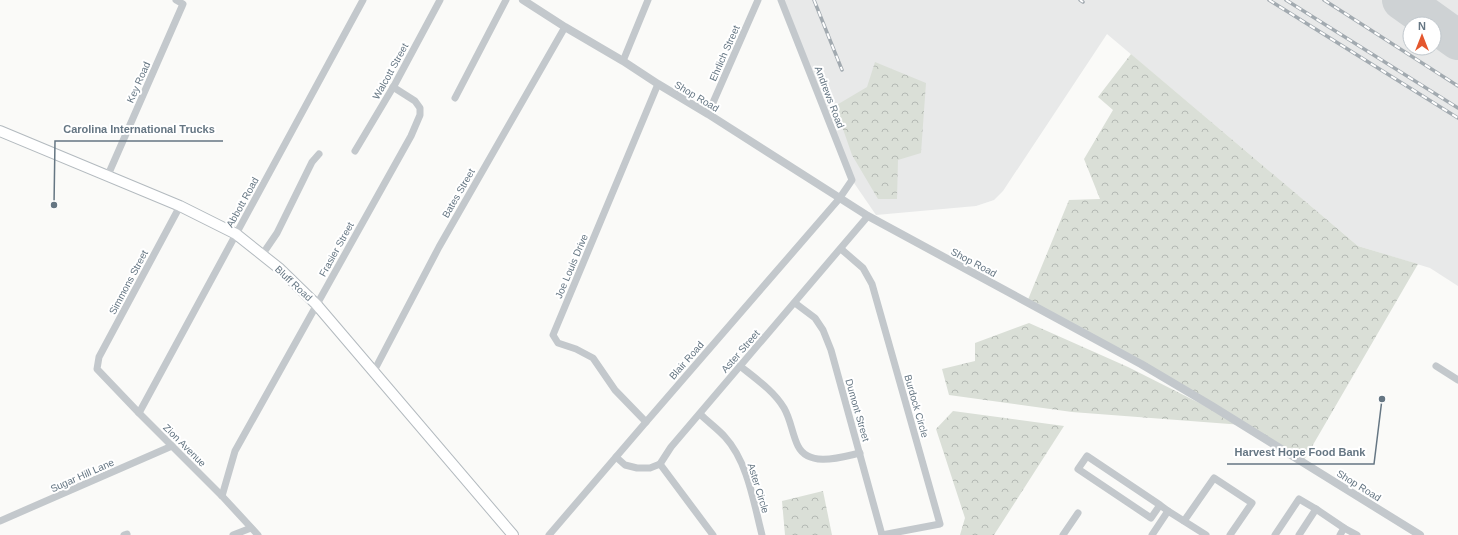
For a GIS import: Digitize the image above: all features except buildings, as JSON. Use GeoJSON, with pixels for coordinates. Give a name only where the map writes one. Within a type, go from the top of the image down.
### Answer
{"type":"FeatureCollection","features":[{"type":"Feature","properties":{"kind":"main road","name":"Bluff Road"},"geometry":{"type":"LineString","coordinates":[[0,131],[180,206],[236,234],[280,269],[316,304],[513,535]]}},
{"type":"Feature","properties":{"kind":"street","name":"Key Road"},"geometry":{"type":"LineString","coordinates":[[108,175],[183,4],[176,0]]}},
{"type":"Feature","properties":{"kind":"street","name":"Abbott Road"},"geometry":{"type":"LineString","coordinates":[[139,413],[363,0]]}},
{"type":"Feature","properties":{"kind":"street","name":"Walcott Street"},"geometry":{"type":"LineString","coordinates":[[355,150],[393,87],[440,0]]}},
{"type":"Feature","properties":{"kind":"street"},"geometry":{"type":"LineString","coordinates":[[455,98],[506,0]]}},
{"type":"Feature","properties":{"kind":"street","name":"Shop Road"},"geometry":{"type":"LineString","coordinates":[[523,0],[565,28],[624,61],[839,199],[1141,364],[1420,535]]}},
{"type":"Feature","properties":{"kind":"street"},"geometry":{"type":"LineString","coordinates":[[624,61],[648,0]]}},
{"type":"Feature","properties":{"kind":"street","name":"Ehrlich Street"},"geometry":{"type":"LineString","coordinates":[[708,114],[758,0]]}},
{"type":"Feature","properties":{"kind":"street","name":"Andrews Road"},"geometry":{"type":"LineString","coordinates":[[781,0],[852,180],[839,199]]}},
{"type":"Feature","properties":{"kind":"street","name":"Bates Street"},"geometry":{"type":"LineString","coordinates":[[374,372],[439,246],[565,28]]}},
{"type":"Feature","properties":{"kind":"street","name":"Joe Louis Drive"},"geometry":{"type":"LineString","coordinates":[[646,422],[616,390],[593,358],[576,349],[558,343],[553,336],[658,84]]}},
{"type":"Feature","properties":{"kind":"street","name":"Frasier Street"},"geometry":{"type":"LineString","coordinates":[[222,496],[235,451],[411,136],[420,115],[420,108],[415,101],[393,87]]}},
{"type":"Feature","properties":{"kind":"street"},"geometry":{"type":"LineString","coordinates":[[262,255],[277,233],[312,162],[319,154]]}},
{"type":"Feature","properties":{"kind":"street","name":"Blair Road"},"geometry":{"type":"LineString","coordinates":[[549,535],[839,199]]}},
{"type":"Feature","properties":{"kind":"street","name":"Simmons Street"},"geometry":{"type":"LineString","coordinates":[[97,369],[99,357],[180,206]]}},
{"type":"Feature","properties":{"kind":"street","name":"Aster Street"},"geometry":{"type":"LineString","coordinates":[[660,464],[671,447],[868,216]]}},
{"type":"Feature","properties":{"kind":"street","name":"Burdock Circle"},"geometry":{"type":"LineString","coordinates":[[841,249],[863,268],[872,284],[940,524],[882,535]]}},
{"type":"Feature","properties":{"kind":"street","name":"Dumont Street"},"geometry":{"type":"LineString","coordinates":[[795,303],[815,318],[823,330],[831,350],[882,535]]}},
{"type":"Feature","properties":{"kind":"street"},"geometry":{"type":"LineString","coordinates":[[740,366],[773,393],[784,408],[792,425],[798,447],[809,457],[822,460],[837,459],[860,453]]}},
{"type":"Feature","properties":{"kind":"street"},"geometry":{"type":"LineString","coordinates":[[1436,366],[1458,380]]}},
{"type":"Feature","properties":{"kind":"street","name":"Zion Avenue"},"geometry":{"type":"LineString","coordinates":[[97,369],[222,496],[258,535]]}},
{"type":"Feature","properties":{"kind":"street","name":"Aster Circle"},"geometry":{"type":"LineString","coordinates":[[700,414],[726,437],[736,452],[749,483],[762,535]]}},
{"type":"Feature","properties":{"kind":"street","name":"Sugar Hill Lane"},"geometry":{"type":"LineString","coordinates":[[0,521],[172,446]]}},
{"type":"Feature","properties":{"kind":"street"},"geometry":{"type":"LineString","coordinates":[[1160,505],[1151,518],[1078,469],[1087,456],[1206,535]]}},
{"type":"Feature","properties":{"kind":"street"},"geometry":{"type":"LineString","coordinates":[[616,457],[625,464],[637,468],[650,468],[660,464],[713,535]]}},
{"type":"Feature","properties":{"kind":"street"},"geometry":{"type":"LineString","coordinates":[[1184,521],[1214,478],[1252,502],[1230,535]]}},
{"type":"Feature","properties":{"kind":"street"},"geometry":{"type":"LineString","coordinates":[[1275,535],[1299,499],[1357,535]]}},
{"type":"Feature","properties":{"kind":"street"},"geometry":{"type":"LineString","coordinates":[[1299,535],[1316,509]]}},
{"type":"Feature","properties":{"kind":"street"},"geometry":{"type":"LineString","coordinates":[[1152,535],[1168,511]]}},
{"type":"Feature","properties":{"kind":"street"},"geometry":{"type":"LineString","coordinates":[[1067,534],[1078,513]]}},
{"type":"Feature","properties":{"kind":"street"},"geometry":{"type":"LineString","coordinates":[[233,535],[251,528]]}},
{"type":"Feature","properties":{"kind":"street"},"geometry":{"type":"LineString","coordinates":[[1340,535],[1344,528]]}},
{"type":"Feature","properties":{"kind":"shaded area"},"geometry":{"type":"Polygon","coordinates":[[[783,0],[1458,0],[1458,286],[1430,268],[1358,246],[1107,34],[1003,191],[994,200],[976,206],[876,215],[852,180],[783,0]]]}},
{"type":"Feature","properties":{"kind":"green space"},"geometry":{"type":"Polygon","coordinates":[[[1131,54],[1358,246],[1418,264],[1303,462],[1243,425],[1072,412],[949,395],[942,369],[975,361],[975,343],[1029,323],[1128,367],[1235,421],[1027,302],[1069,200],[1100,199],[1084,159],[1113,110],[1098,97],[1131,54]]]}},
{"type":"Feature","properties":{"kind":"green space"},"geometry":{"type":"Polygon","coordinates":[[[875,62],[926,83],[921,153],[898,160],[897,199],[878,199],[852,155],[835,106],[867,87],[875,62]]]}},
{"type":"Feature","properties":{"kind":"green space"},"geometry":{"type":"Polygon","coordinates":[[[953,411],[1064,426],[994,535],[960,535],[965,518],[936,429],[953,411]]]}},
{"type":"Feature","properties":{"kind":"green space"},"geometry":{"type":"Polygon","coordinates":[[[823,491],[832,535],[785,535],[782,501],[823,491]]]}},
{"type":"Feature","properties":{"kind":"runway"},"geometry":{"type":"LineString","coordinates":[[1402,0],[1458,40]]}},
{"type":"Feature","properties":{"kind":"railway"},"geometry":{"type":"LineString","coordinates":[[814,0],[842,70]]}},
{"type":"Feature","properties":{"kind":"railway"},"geometry":{"type":"LineString","coordinates":[[1269,0],[1458,118]]}},
{"type":"Feature","properties":{"kind":"railway"},"geometry":{"type":"LineString","coordinates":[[1286,0],[1458,108]]}},
{"type":"Feature","properties":{"kind":"railway"},"geometry":{"type":"LineString","coordinates":[[1324,0],[1458,86]]}},
{"type":"Feature","properties":{"kind":"place","name":"Carolina International Trucks"},"geometry":{"type":"Point","coordinates":[54,205]}},
{"type":"Feature","properties":{"kind":"place","name":"Harvest Hope Food Bank"},"geometry":{"type":"Point","coordinates":[1382,399]}}]}
